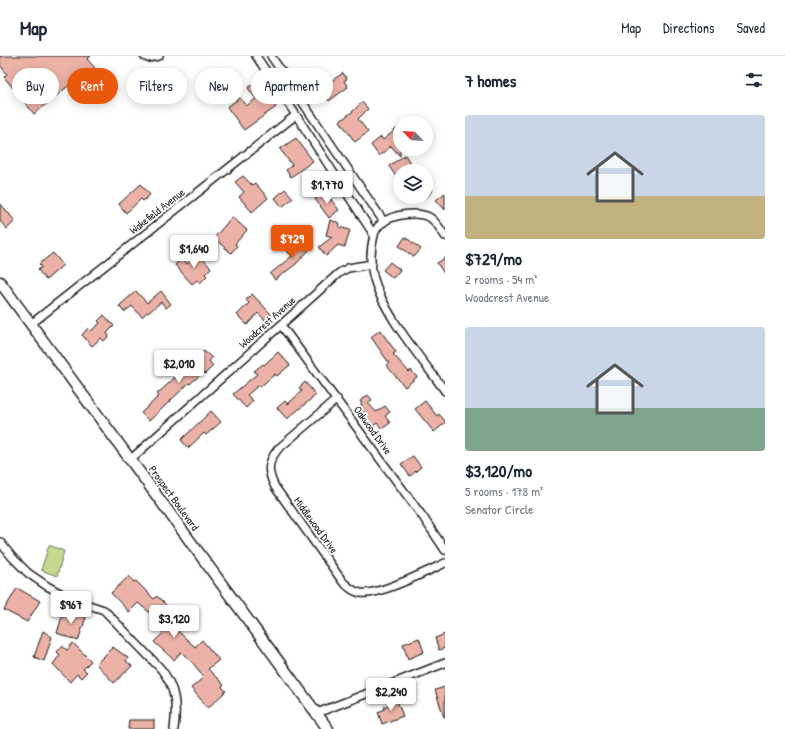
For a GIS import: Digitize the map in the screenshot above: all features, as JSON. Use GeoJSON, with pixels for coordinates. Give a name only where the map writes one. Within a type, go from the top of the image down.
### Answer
{"type":"FeatureCollection","features":[{"type":"Feature","properties":{"kind":"main road","name":"Prospect Boulevard"},"geometry":{"type":"LineString","coordinates":[[0,282],[328,729]]}},
{"type":"Feature","properties":{"kind":"street"},"geometry":{"type":"LineString","coordinates":[[146,57],[159,56]]}},
{"type":"Feature","properties":{"kind":"street"},"geometry":{"type":"LineString","coordinates":[[256,56],[374,235]]}},
{"type":"Feature","properties":{"kind":"street"},"geometry":{"type":"LineString","coordinates":[[271,56],[384,222]]}},
{"type":"Feature","properties":{"kind":"street","name":"Wakefield Avenue"},"geometry":{"type":"LineString","coordinates":[[31,324],[296,115]]}},
{"type":"Feature","properties":{"kind":"street"},"geometry":{"type":"LineString","coordinates":[[445,236],[429,218],[407,213],[396,216],[379,226],[374,235],[372,264],[373,275],[386,306],[415,351],[445,391]]}},
{"type":"Feature","properties":{"kind":"street","name":"Woodcrest Avenue"},"geometry":{"type":"LineString","coordinates":[[130,460],[339,273],[348,268],[372,264]]}},
{"type":"Feature","properties":{"kind":"street","name":"Oakwood Drive"},"geometry":{"type":"LineString","coordinates":[[280,325],[337,399],[423,517],[445,550]]}},
{"type":"Feature","properties":{"kind":"street","name":"Middlewood Drive"},"geometry":{"type":"LineString","coordinates":[[337,399],[278,449],[271,458],[269,474],[275,487],[343,582],[353,590],[360,593],[372,593],[412,579],[445,563]]}},
{"type":"Feature","properties":{"kind":"street"},"geometry":{"type":"LineString","coordinates":[[0,542],[23,568],[47,586],[71,599],[104,610],[161,669],[167,676],[174,692],[176,705],[174,729]]}},
{"type":"Feature","properties":{"kind":"street"},"geometry":{"type":"LineString","coordinates":[[317,713],[445,663]]}},
{"type":"Feature","properties":{"kind":"green space"},"geometry":{"type":"Polygon","coordinates":[[[49,545],[64,551],[57,576],[41,570],[49,545]]]}},
{"type":"Feature","properties":{"kind":"building"},"geometry":{"type":"Polygon","coordinates":[[[0,56],[91,56],[87,59],[95,68],[67,68],[67,87],[59,94],[59,68],[12,68],[12,87],[4,77],[7,74],[0,65],[0,56]]]}},
{"type":"Feature","properties":{"kind":"building"},"geometry":{"type":"Polygon","coordinates":[[[343,73],[347,79],[344,81],[348,87],[333,98],[333,80],[343,73]]]}},
{"type":"Feature","properties":{"kind":"building"},"geometry":{"type":"Polygon","coordinates":[[[243,102],[246,106],[251,102],[251,104],[274,104],[276,107],[244,130],[227,107],[231,104],[243,104],[243,102]]]}},
{"type":"Feature","properties":{"kind":"building"},"geometry":{"type":"Polygon","coordinates":[[[362,102],[368,109],[358,119],[368,132],[355,142],[340,121],[362,102]]]}},
{"type":"Feature","properties":{"kind":"building"},"geometry":{"type":"Polygon","coordinates":[[[26,104],[46,104],[34,114],[26,104]]]}},
{"type":"Feature","properties":{"kind":"building"},"geometry":{"type":"Polygon","coordinates":[[[393,132],[393,148],[391,146],[379,156],[371,145],[381,137],[383,140],[393,132]]]}},
{"type":"Feature","properties":{"kind":"building"},"geometry":{"type":"Polygon","coordinates":[[[296,138],[313,161],[291,177],[286,170],[292,165],[280,149],[296,138]]]}},
{"type":"Feature","properties":{"kind":"building"},"geometry":{"type":"Polygon","coordinates":[[[404,156],[406,156],[411,164],[393,164],[393,172],[389,166],[404,156]]]}},
{"type":"Feature","properties":{"kind":"building"},"geometry":{"type":"Polygon","coordinates":[[[243,176],[252,185],[255,183],[268,198],[252,212],[239,197],[244,192],[235,182],[243,176]]]}},
{"type":"Feature","properties":{"kind":"building"},"geometry":{"type":"Polygon","coordinates":[[[141,184],[150,195],[143,201],[141,199],[126,213],[119,204],[141,184]]]}},
{"type":"Feature","properties":{"kind":"building"},"geometry":{"type":"Polygon","coordinates":[[[285,189],[293,198],[282,207],[275,198],[285,189]]]}},
{"type":"Feature","properties":{"kind":"building"},"geometry":{"type":"Polygon","coordinates":[[[325,192],[339,210],[329,218],[315,199],[325,192]]]}},
{"type":"Feature","properties":{"kind":"building"},"geometry":{"type":"Polygon","coordinates":[[[445,193],[445,210],[436,200],[445,193]]]}},
{"type":"Feature","properties":{"kind":"building"},"geometry":{"type":"Polygon","coordinates":[[[0,203],[15,221],[7,229],[0,221],[0,203]]]}},
{"type":"Feature","properties":{"kind":"building"},"geometry":{"type":"Polygon","coordinates":[[[232,217],[247,230],[235,244],[237,246],[231,253],[214,238],[232,217]]]}},
{"type":"Feature","properties":{"kind":"building"},"geometry":{"type":"Polygon","coordinates":[[[330,220],[340,223],[339,227],[350,230],[345,247],[338,245],[326,256],[319,247],[332,237],[326,235],[330,220]]]}},
{"type":"Feature","properties":{"kind":"building"},"geometry":{"type":"Polygon","coordinates":[[[405,237],[421,249],[414,257],[399,246],[405,237]]]}},
{"type":"Feature","properties":{"kind":"building"},"geometry":{"type":"Polygon","coordinates":[[[299,239],[310,249],[296,264],[275,280],[270,274],[292,256],[287,251],[299,239]]]}},
{"type":"Feature","properties":{"kind":"building"},"geometry":{"type":"Polygon","coordinates":[[[53,253],[63,265],[46,280],[38,270],[42,267],[39,264],[53,253]]]}},
{"type":"Feature","properties":{"kind":"building"},"geometry":{"type":"Polygon","coordinates":[[[198,254],[211,268],[205,274],[207,276],[200,283],[197,280],[192,284],[175,265],[182,258],[187,264],[198,254]]]}},
{"type":"Feature","properties":{"kind":"building"},"geometry":{"type":"Polygon","coordinates":[[[445,258],[445,275],[437,263],[445,258]]]}},
{"type":"Feature","properties":{"kind":"building"},"geometry":{"type":"Polygon","coordinates":[[[390,262],[400,270],[393,278],[383,270],[390,262]]]}},
{"type":"Feature","properties":{"kind":"building"},"geometry":{"type":"Polygon","coordinates":[[[136,291],[147,303],[161,291],[171,304],[166,308],[161,302],[142,317],[132,306],[124,312],[119,306],[136,291]]]}},
{"type":"Feature","properties":{"kind":"building"},"geometry":{"type":"Polygon","coordinates":[[[252,294],[273,316],[267,322],[258,313],[247,325],[237,315],[249,303],[246,300],[252,294]]]}},
{"type":"Feature","properties":{"kind":"building"},"geometry":{"type":"Polygon","coordinates":[[[104,315],[114,326],[107,333],[109,336],[104,341],[101,338],[92,346],[82,335],[88,328],[91,331],[100,323],[98,321],[104,315]]]}},
{"type":"Feature","properties":{"kind":"building"},"geometry":{"type":"Polygon","coordinates":[[[380,330],[396,352],[393,354],[409,372],[411,370],[417,377],[405,387],[386,365],[389,363],[371,337],[380,330]]]}},
{"type":"Feature","properties":{"kind":"building"},"geometry":{"type":"Polygon","coordinates":[[[204,351],[212,358],[209,361],[213,366],[205,374],[203,372],[190,384],[189,383],[149,421],[141,413],[159,396],[157,394],[204,351]]]}},
{"type":"Feature","properties":{"kind":"building"},"geometry":{"type":"Polygon","coordinates":[[[278,352],[290,365],[277,376],[275,374],[260,387],[259,385],[247,395],[253,401],[246,408],[233,394],[257,374],[254,371],[263,364],[264,365],[278,352]]]}},
{"type":"Feature","properties":{"kind":"building"},"geometry":{"type":"Polygon","coordinates":[[[305,382],[316,395],[287,419],[277,408],[285,401],[288,404],[302,391],[299,388],[305,382]]]}},
{"type":"Feature","properties":{"kind":"building"},"geometry":{"type":"Polygon","coordinates":[[[368,395],[372,400],[368,403],[376,412],[385,406],[390,412],[385,416],[390,423],[382,429],[377,423],[373,426],[359,407],[362,405],[360,401],[368,395]]]}},
{"type":"Feature","properties":{"kind":"building"},"geometry":{"type":"Polygon","coordinates":[[[425,401],[437,416],[439,414],[445,421],[445,423],[434,432],[415,409],[425,401]]]}},
{"type":"Feature","properties":{"kind":"building"},"geometry":{"type":"Polygon","coordinates":[[[211,411],[221,422],[206,435],[204,433],[188,448],[181,440],[211,411]]]}},
{"type":"Feature","properties":{"kind":"building"},"geometry":{"type":"Polygon","coordinates":[[[413,456],[421,467],[410,476],[401,464],[413,456]]]}},
{"type":"Feature","properties":{"kind":"building"},"geometry":{"type":"Polygon","coordinates":[[[129,576],[154,599],[157,596],[173,612],[166,620],[195,647],[202,640],[219,660],[208,669],[224,685],[222,687],[226,691],[208,708],[191,688],[204,677],[192,662],[181,652],[174,660],[154,642],[166,630],[154,618],[155,617],[138,603],[129,612],[111,593],[129,576]]]}},
{"type":"Feature","properties":{"kind":"building"},"geometry":{"type":"Polygon","coordinates":[[[17,588],[40,601],[27,622],[4,610],[17,588]]]}},
{"type":"Feature","properties":{"kind":"building"},"geometry":{"type":"Polygon","coordinates":[[[64,610],[86,617],[78,641],[57,633],[64,610]]]}},
{"type":"Feature","properties":{"kind":"building"},"geometry":{"type":"Polygon","coordinates":[[[43,631],[52,637],[44,661],[34,657],[43,631]]]}},
{"type":"Feature","properties":{"kind":"building"},"geometry":{"type":"Polygon","coordinates":[[[445,634],[445,648],[439,650],[435,638],[445,634]]]}},
{"type":"Feature","properties":{"kind":"building"},"geometry":{"type":"Polygon","coordinates":[[[419,638],[424,652],[408,659],[403,644],[419,638]]]}},
{"type":"Feature","properties":{"kind":"building"},"geometry":{"type":"Polygon","coordinates":[[[73,643],[91,661],[83,669],[87,672],[81,678],[77,674],[70,682],[53,664],[60,655],[57,652],[62,646],[67,650],[73,643]]]}},
{"type":"Feature","properties":{"kind":"building"},"geometry":{"type":"Polygon","coordinates":[[[113,647],[128,658],[126,661],[132,666],[114,683],[96,664],[113,647]]]}},
{"type":"Feature","properties":{"kind":"building"},"geometry":{"type":"Polygon","coordinates":[[[445,687],[445,717],[444,717],[435,690],[445,687]]]}},
{"type":"Feature","properties":{"kind":"building"},"geometry":{"type":"Polygon","coordinates":[[[396,698],[403,716],[382,724],[378,712],[385,709],[384,707],[390,704],[389,701],[396,698]]]}},
{"type":"Feature","properties":{"kind":"building"},"geometry":{"type":"Polygon","coordinates":[[[129,720],[154,720],[154,729],[128,729],[129,720]]]}}]}
